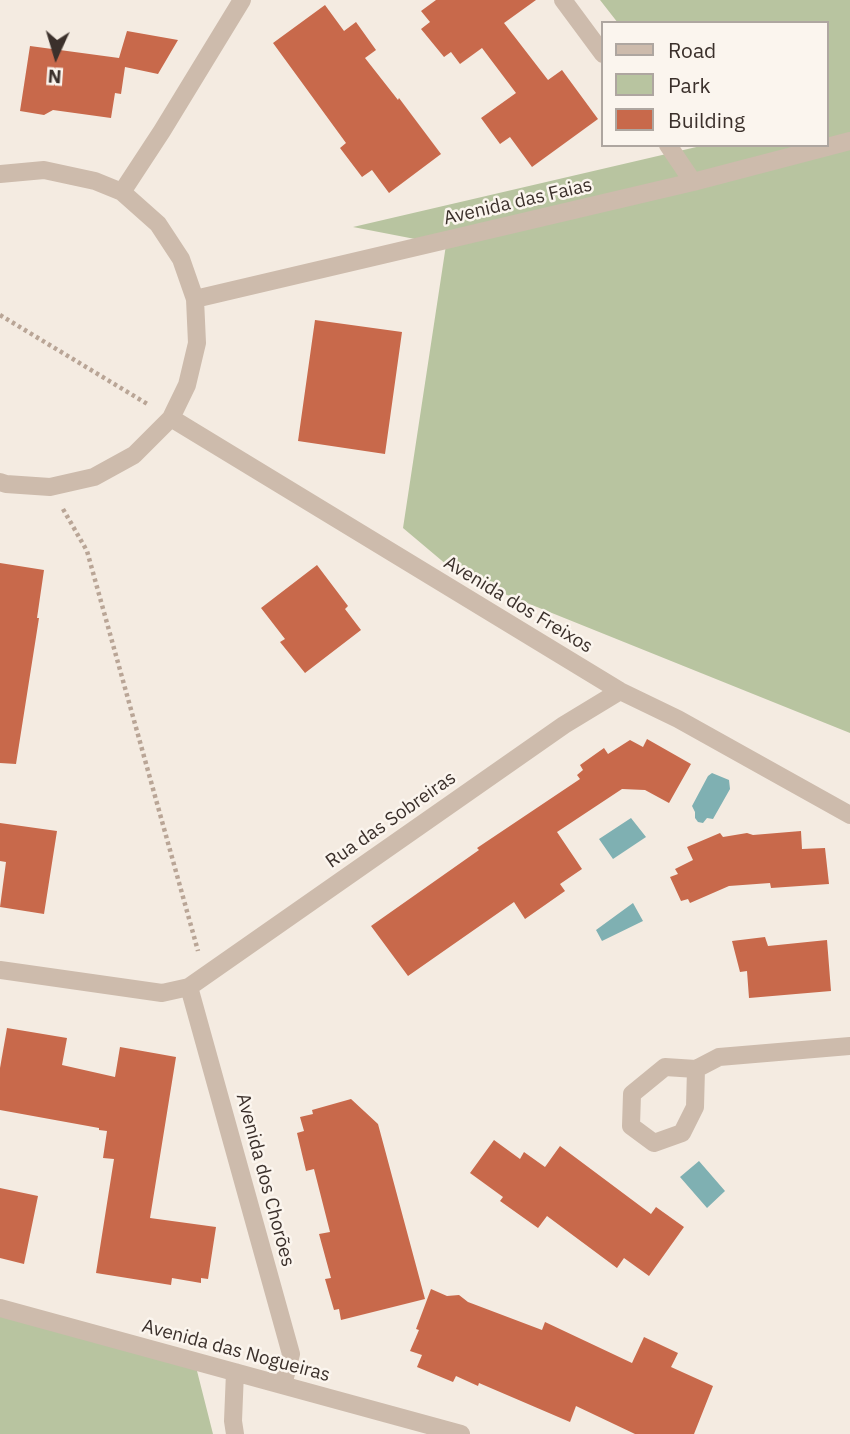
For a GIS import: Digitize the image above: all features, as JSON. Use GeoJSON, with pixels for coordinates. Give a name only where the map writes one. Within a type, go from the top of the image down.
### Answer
{"type":"FeatureCollection","features":[{"type":"Feature","properties":{"kind":"street"},"geometry":{"type":"LineString","coordinates":[[122,192],[242,0]]}},
{"type":"Feature","properties":{"kind":"street"},"geometry":{"type":"LineString","coordinates":[[563,0],[602,53]]}},
{"type":"Feature","properties":{"kind":"street","name":"Avenida das Faias"},"geometry":{"type":"LineString","coordinates":[[829,146],[850,141]]}},
{"type":"Feature","properties":{"kind":"street"},"geometry":{"type":"LineString","coordinates":[[669,147],[693,182]]}},
{"type":"Feature","properties":{"kind":"street","name":"Avenida das Faias"},"geometry":{"type":"LineString","coordinates":[[195,299],[693,182],[827,147]]}},
{"type":"Feature","properties":{"kind":"street"},"geometry":{"type":"LineString","coordinates":[[0,172],[44,170],[95,181],[122,192],[158,224],[181,259],[195,299],[197,343],[187,385],[171,418],[134,455],[94,477],[50,486],[0,482]]}},
{"type":"Feature","properties":{"kind":"street","name":"Avenida dos Freixos"},"geometry":{"type":"LineString","coordinates":[[171,418],[620,691],[678,719],[850,815]]}},
{"type":"Feature","properties":{"kind":"street","name":"Rua das Sobreiras"},"geometry":{"type":"LineString","coordinates":[[189,987],[564,725],[620,691]]}},
{"type":"Feature","properties":{"kind":"street"},"geometry":{"type":"LineString","coordinates":[[0,970],[162,993],[189,987]]}},
{"type":"Feature","properties":{"kind":"street","name":"Avenida dos Chorões"},"geometry":{"type":"LineString","coordinates":[[189,987],[291,1354],[283,1385]]}},
{"type":"Feature","properties":{"kind":"street"},"geometry":{"type":"LineString","coordinates":[[696,1069],[695,1107],[682,1133],[654,1143],[631,1126],[632,1094],[665,1067],[696,1069],[719,1057],[850,1046]]}},
{"type":"Feature","properties":{"kind":"street","name":"Avenida das Nogueiras"},"geometry":{"type":"LineString","coordinates":[[0,1308],[461,1434]]}},
{"type":"Feature","properties":{"kind":"street"},"geometry":{"type":"LineString","coordinates":[[235,1372],[235,1434]]}},
{"type":"Feature","properties":{"kind":"path"},"geometry":{"type":"LineString","coordinates":[[0,315],[171,418]]}},
{"type":"Feature","properties":{"kind":"path"},"geometry":{"type":"LineString","coordinates":[[50,486],[87,551],[205,975]]}},
{"type":"Feature","properties":{"kind":"green space"},"geometry":{"type":"Polygon","coordinates":[[[600,0],[850,0],[850,733],[460,576],[403,528],[446,245],[353,227],[696,147],[829,147],[829,21],[616,21],[600,0]]]}},
{"type":"Feature","properties":{"kind":"green space"},"geometry":{"type":"Polygon","coordinates":[[[0,1303],[195,1363],[213,1434],[0,1434],[0,1303]]]}},
{"type":"Feature","properties":{"kind":"water"},"geometry":{"type":"Polygon","coordinates":[[[712,773],[729,780],[730,789],[713,819],[707,818],[703,823],[698,822],[692,806],[712,773]]]}},
{"type":"Feature","properties":{"kind":"water"},"geometry":{"type":"Polygon","coordinates":[[[631,818],[646,837],[613,859],[599,839],[631,818]]]}},
{"type":"Feature","properties":{"kind":"water"},"geometry":{"type":"Polygon","coordinates":[[[633,903],[643,921],[602,941],[596,930],[633,903]]]}},
{"type":"Feature","properties":{"kind":"water"},"geometry":{"type":"Polygon","coordinates":[[[699,1161],[725,1191],[707,1208],[680,1177],[699,1161]]]}},
{"type":"Feature","properties":{"kind":"building"},"geometry":{"type":"Polygon","coordinates":[[[436,0],[536,0],[504,23],[548,80],[562,70],[598,119],[532,167],[510,137],[500,144],[481,118],[516,93],[482,48],[460,64],[451,52],[444,57],[421,29],[430,22],[421,11],[436,0]]]}},
{"type":"Feature","properties":{"kind":"building"},"geometry":{"type":"Polygon","coordinates":[[[325,5],[344,31],[356,22],[376,50],[365,58],[441,154],[389,193],[372,170],[362,177],[340,148],[346,143],[273,43],[325,5]]]}},
{"type":"Feature","properties":{"kind":"building"},"geometry":{"type":"Polygon","coordinates":[[[127,31],[178,40],[158,74],[125,67],[121,94],[115,93],[111,118],[53,110],[44,115],[20,111],[30,46],[119,58],[127,31]]]}},
{"type":"Feature","properties":{"kind":"building"},"geometry":{"type":"Polygon","coordinates":[[[315,320],[402,332],[385,454],[298,441],[315,320]]]}},
{"type":"Feature","properties":{"kind":"building"},"geometry":{"type":"Polygon","coordinates":[[[0,563],[44,570],[16,764],[0,763],[0,563]]]}},
{"type":"Feature","properties":{"kind":"building"},"geometry":{"type":"Polygon","coordinates":[[[317,565],[348,606],[345,609],[361,630],[305,673],[280,642],[285,639],[261,608],[317,565]]]}},
{"type":"Feature","properties":{"kind":"building"},"geometry":{"type":"Polygon","coordinates":[[[647,739],[691,764],[669,803],[645,790],[622,789],[557,832],[582,869],[560,884],[565,891],[525,919],[514,902],[408,976],[371,926],[479,850],[477,848],[580,779],[577,775],[583,770],[580,765],[604,748],[608,754],[630,740],[643,747],[647,739]]]}},
{"type":"Feature","properties":{"kind":"building"},"geometry":{"type":"Polygon","coordinates":[[[0,823],[57,831],[44,914],[0,907],[6,862],[0,861],[0,823]]]}},
{"type":"Feature","properties":{"kind":"building"},"geometry":{"type":"Polygon","coordinates":[[[801,831],[802,849],[825,848],[829,884],[771,888],[770,883],[729,886],[690,903],[688,899],[681,901],[670,877],[678,874],[675,869],[693,860],[687,847],[720,833],[723,837],[747,833],[753,835],[801,831]]]}},
{"type":"Feature","properties":{"kind":"building"},"geometry":{"type":"Polygon","coordinates":[[[765,937],[768,946],[827,940],[831,991],[749,998],[747,971],[740,972],[732,941],[765,937]]]}},
{"type":"Feature","properties":{"kind":"building"},"geometry":{"type":"Polygon","coordinates":[[[7,1028],[67,1038],[62,1065],[115,1077],[120,1047],[176,1057],[150,1218],[216,1227],[208,1279],[201,1278],[201,1283],[172,1278],[171,1285],[96,1273],[114,1159],[103,1158],[107,1131],[0,1110],[0,1068],[7,1028]]]}},
{"type":"Feature","properties":{"kind":"building"},"geometry":{"type":"Polygon","coordinates":[[[351,1099],[378,1124],[425,1299],[341,1320],[339,1309],[334,1310],[325,1279],[331,1278],[319,1234],[330,1232],[314,1169],[306,1171],[297,1133],[304,1131],[300,1117],[313,1114],[312,1110],[351,1099]]]}},
{"type":"Feature","properties":{"kind":"building"},"geometry":{"type":"Polygon","coordinates":[[[494,1140],[520,1159],[524,1152],[545,1167],[560,1146],[651,1214],[656,1207],[684,1227],[649,1276],[624,1258],[617,1268],[547,1216],[538,1228],[500,1201],[503,1197],[470,1173],[494,1140]]]}},
{"type":"Feature","properties":{"kind":"building"},"geometry":{"type":"Polygon","coordinates":[[[0,1188],[38,1196],[24,1264],[0,1258],[0,1188]]]}},
{"type":"Feature","properties":{"kind":"building"},"geometry":{"type":"Polygon","coordinates":[[[431,1289],[447,1296],[459,1295],[468,1302],[542,1330],[545,1322],[632,1363],[644,1337],[678,1353],[671,1367],[713,1386],[694,1434],[635,1434],[576,1406],[570,1422],[479,1383],[478,1386],[456,1376],[453,1382],[417,1367],[422,1355],[410,1351],[431,1289]]]}}]}
